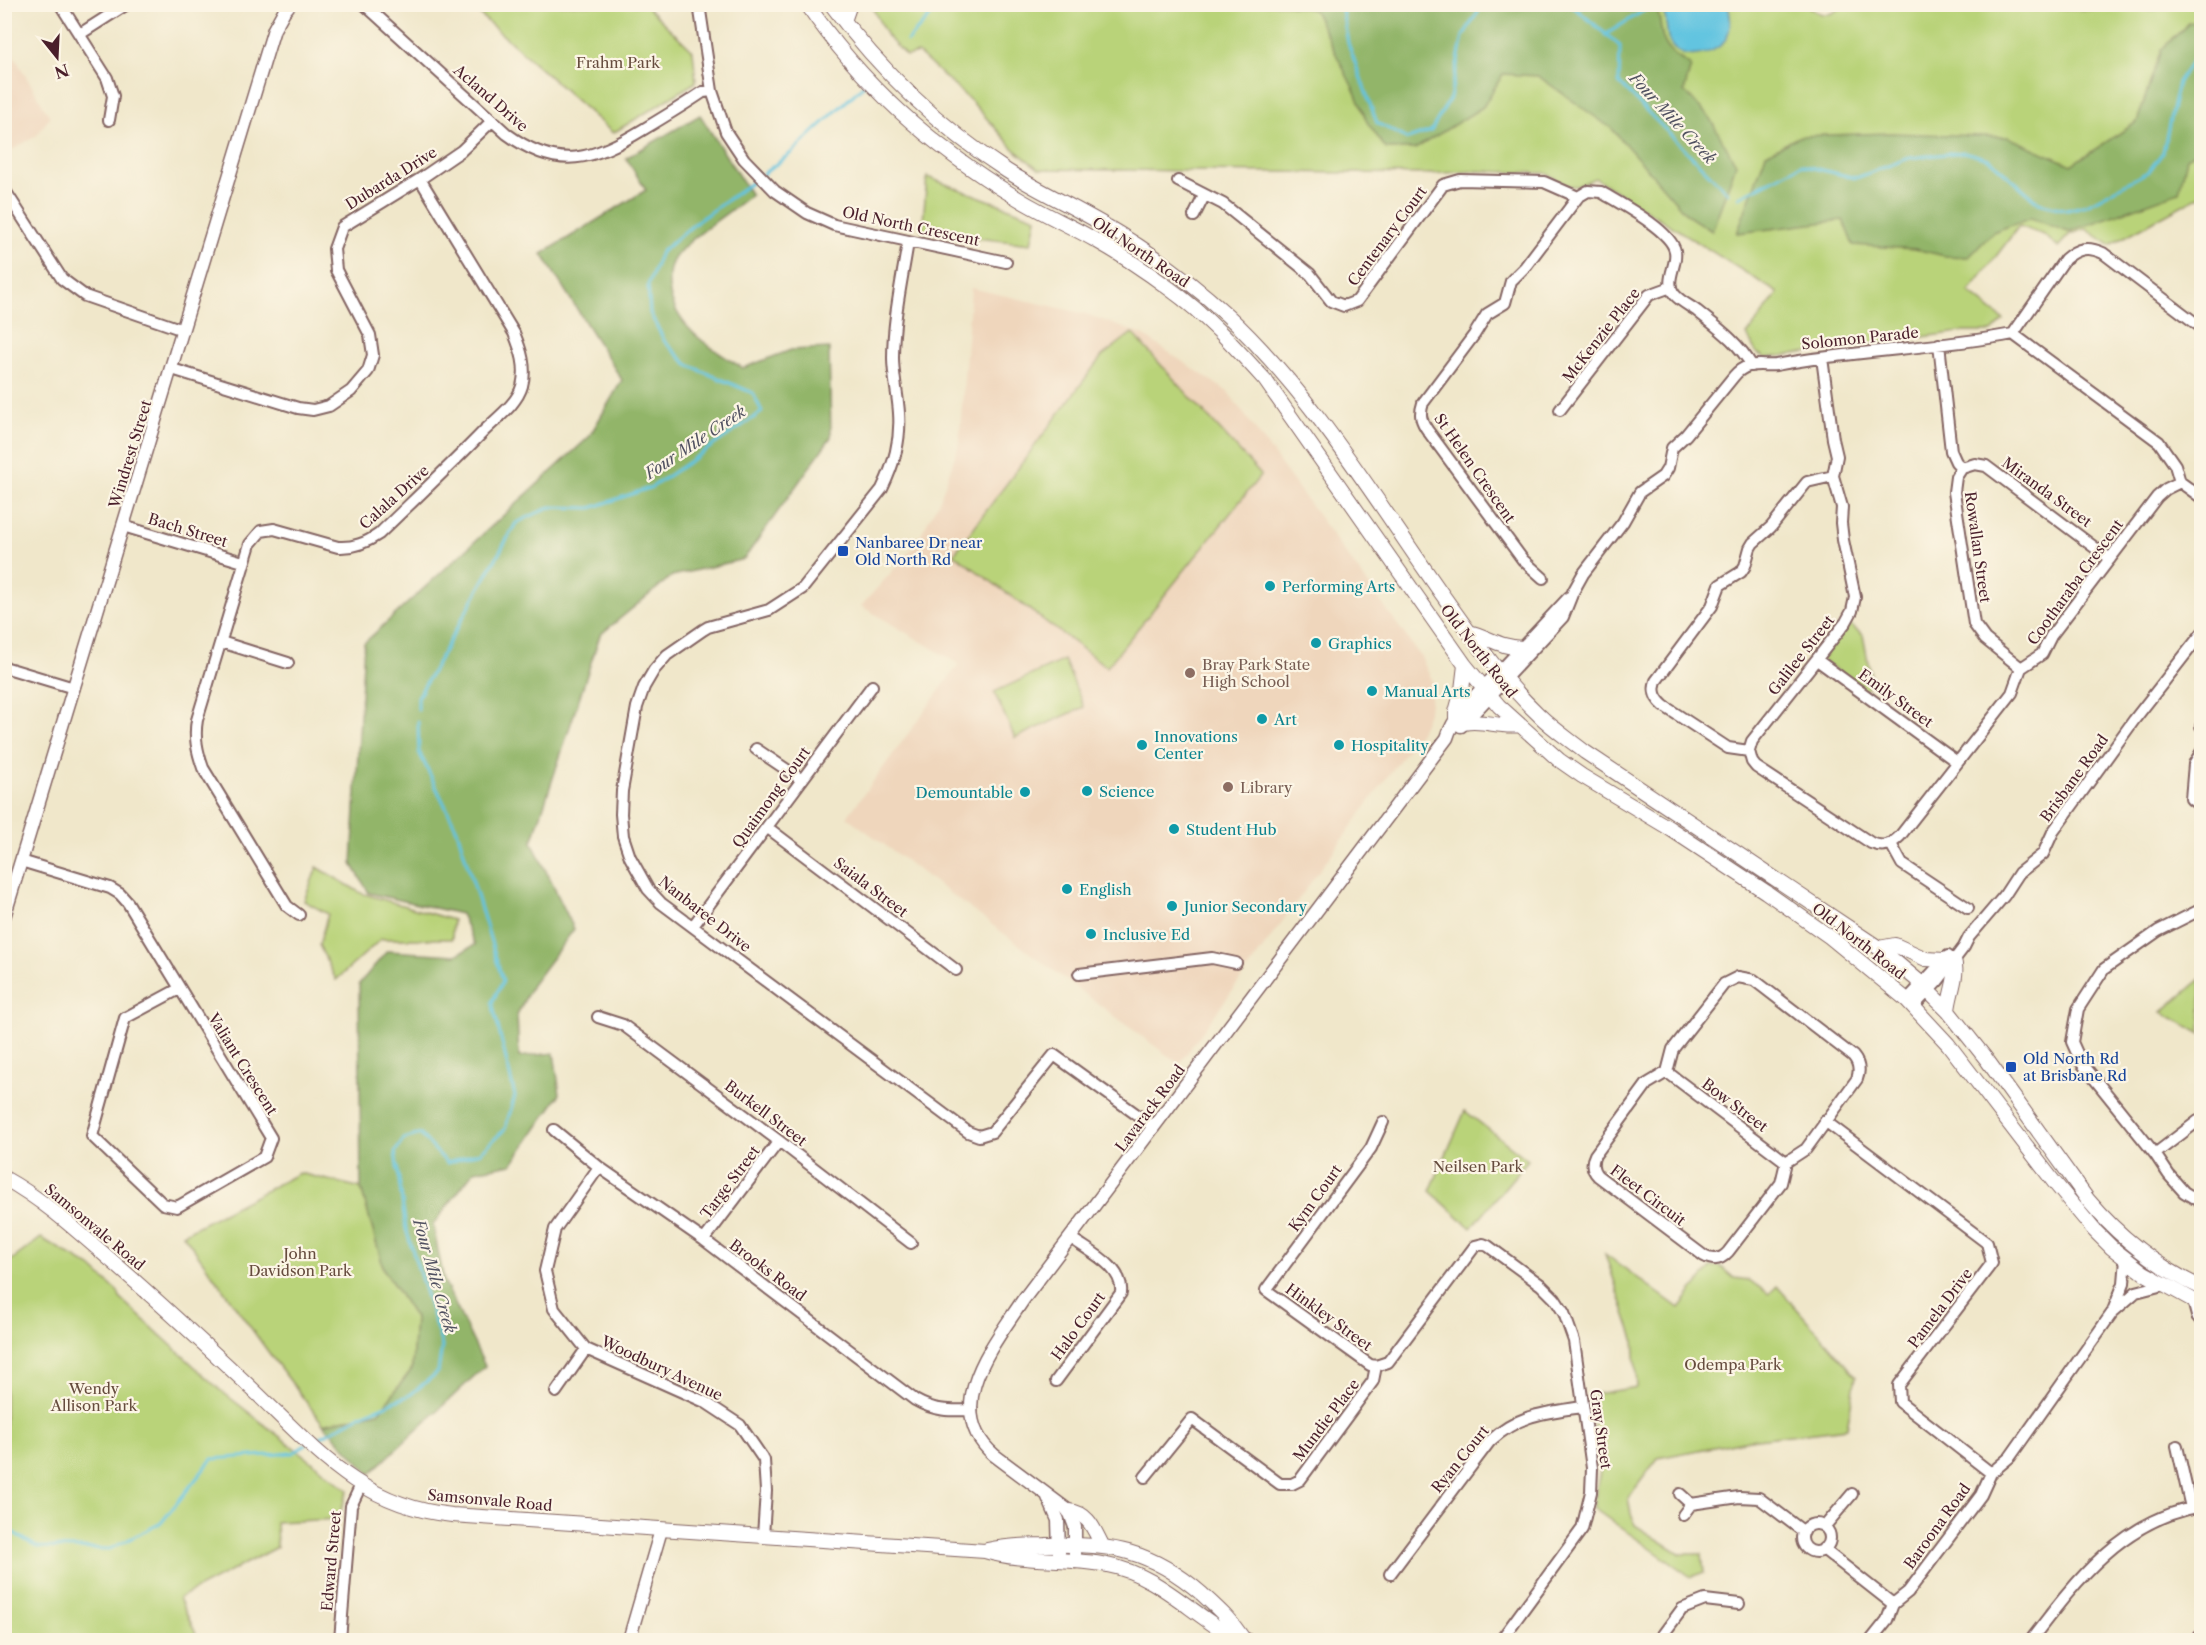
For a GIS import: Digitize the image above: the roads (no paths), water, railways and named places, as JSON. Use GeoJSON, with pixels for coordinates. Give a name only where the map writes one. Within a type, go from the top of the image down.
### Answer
{"type":"FeatureCollection","features":[{"type":"Feature","properties":{"kind":"main road","name":"Old North Road"},"geometry":{"type":"LineString","coordinates":[[807,4],[831,37],[871,82],[935,143],[1019,200],[1098,241],[1171,289],[1228,339],[1265,380],[1465,665],[1486,692],[1519,725],[1541,746],[1582,776],[1669,828],[1830,938],[1911,1003],[1948,1044],[2076,1209],[2112,1248],[2163,1285],[2197,1303]]}},
{"type":"Feature","properties":{"kind":"main road","name":"Old North Road"},"geometry":{"type":"LineString","coordinates":[[831,4],[884,69],[920,104],[963,139],[1029,185],[1099,221],[1138,246],[1182,277],[1228,316],[1284,375],[1502,676],[1540,716],[1585,752],[1879,948],[1948,1011],[2106,1221],[2156,1263],[2202,1288]]}},
{"type":"Feature","properties":{"kind":"main road"},"geometry":{"type":"LineString","coordinates":[[844,21],[850,4]]}},
{"type":"Feature","properties":{"kind":"main road"},"geometry":{"type":"LineString","coordinates":[[1469,632],[1487,637],[1506,647],[1523,648]]}},
{"type":"Feature","properties":{"kind":"main road"},"geometry":{"type":"LineString","coordinates":[[1465,665],[1456,712],[1460,722],[1487,722],[1506,727],[1519,725]]}},
{"type":"Feature","properties":{"kind":"main road"},"geometry":{"type":"LineString","coordinates":[[1879,948],[1895,945],[1926,959],[1950,960],[1957,968],[1949,996],[1948,1011]]}},
{"type":"Feature","properties":{"kind":"main road","name":"Samsonvale Road"},"geometry":{"type":"LineString","coordinates":[[4,1178],[47,1206],[85,1237],[142,1287],[323,1457],[361,1485],[402,1506],[433,1514],[984,1551],[1005,1557],[1107,1565],[1139,1575],[1169,1592],[1219,1629],[1244,1639]]}},
{"type":"Feature","properties":{"kind":"main road"},"geometry":{"type":"LineString","coordinates":[[1069,1511],[1079,1512],[1089,1522],[1102,1545]]}},
{"type":"Feature","properties":{"kind":"main road","name":"Samsonvale Road"},"geometry":{"type":"LineString","coordinates":[[984,1551],[1006,1546],[1076,1544],[1102,1545],[1141,1556],[1180,1577],[1229,1618],[1244,1639]]}},
{"type":"Feature","properties":{"kind":"street"},"geometry":{"type":"LineString","coordinates":[[60,4],[107,78],[113,96],[109,120]]}},
{"type":"Feature","properties":{"kind":"street"},"geometry":{"type":"LineString","coordinates":[[80,34],[127,4]]}},
{"type":"Feature","properties":{"kind":"street","name":"Windrest Street"},"geometry":{"type":"LineString","coordinates":[[4,916],[274,29],[290,4]]}},
{"type":"Feature","properties":{"kind":"street","name":"Old North Crescent"},"geometry":{"type":"LineString","coordinates":[[699,4],[712,91],[726,132],[744,159],[775,191],[807,213],[834,225],[1006,262]]}},
{"type":"Feature","properties":{"kind":"street","name":"Acland Drive"},"geometry":{"type":"LineString","coordinates":[[366,5],[492,121],[523,146],[553,157],[582,157],[613,148],[703,92],[712,91]]}},
{"type":"Feature","properties":{"kind":"street","name":"Dubarda Drive"},"geometry":{"type":"LineString","coordinates":[[172,369],[298,408],[313,410],[328,406],[351,391],[368,371],[373,355],[370,335],[336,270],[334,249],[342,226],[420,179],[461,151],[492,121]]}},
{"type":"Feature","properties":{"kind":"street","name":"Calala Drive"},"geometry":{"type":"LineString","coordinates":[[299,915],[287,906],[202,768],[197,751],[195,734],[197,720],[250,544],[261,531],[274,529],[348,548],[369,541],[472,444],[516,399],[522,387],[524,371],[522,351],[514,333],[420,179]]}},
{"type":"Feature","properties":{"kind":"street","name":"Centenary Court"},"geometry":{"type":"LineString","coordinates":[[1178,181],[1223,204],[1310,274],[1331,301],[1344,306],[1357,301],[1443,185],[1460,180],[1544,182],[1575,201]]}},
{"type":"Feature","properties":{"kind":"street"},"geometry":{"type":"LineString","coordinates":[[4,189],[62,279],[85,296],[183,330]]}},
{"type":"Feature","properties":{"kind":"street"},"geometry":{"type":"LineString","coordinates":[[1575,201],[1588,191],[1601,192],[1666,236],[1675,250],[1676,259],[1671,273],[1671,287],[1675,294],[1737,345],[1752,366]]}},
{"type":"Feature","properties":{"kind":"street"},"geometry":{"type":"LineString","coordinates":[[1194,216],[1204,196]]}},
{"type":"Feature","properties":{"kind":"street","name":"St Helen Crescent"},"geometry":{"type":"LineString","coordinates":[[1543,578],[1523,560],[1428,431],[1423,423],[1421,410],[1423,403],[1487,314],[1505,303],[1514,276],[1525,267],[1575,201]]}},
{"type":"Feature","properties":{"kind":"street","name":"Nanbaree Drive"},"geometry":{"type":"LineString","coordinates":[[908,242],[894,334],[893,360],[900,433],[897,452],[882,489],[802,588],[769,610],[708,627],[682,643],[654,670],[644,687],[637,707],[622,791],[623,836],[630,857],[648,889],[661,903],[968,1132],[979,1136],[992,1132],[1054,1055],[1154,1127]]}},
{"type":"Feature","properties":{"kind":"street"},"geometry":{"type":"LineString","coordinates":[[2202,328],[2103,253],[2091,248],[2073,252],[2065,259],[2013,334],[2159,442],[2175,465],[2180,482],[2202,498]]}},
{"type":"Feature","properties":{"kind":"street","name":"McKenzie Place"},"geometry":{"type":"LineString","coordinates":[[1560,410],[1649,295],[1671,287]]}},
{"type":"Feature","properties":{"kind":"street","name":"Solomon Parade"},"geometry":{"type":"LineString","coordinates":[[1739,370],[1794,360],[2013,334]]}},
{"type":"Feature","properties":{"kind":"street"},"geometry":{"type":"LineString","coordinates":[[1939,344],[1951,452],[1962,468]]}},
{"type":"Feature","properties":{"kind":"street"},"geometry":{"type":"LineString","coordinates":[[1502,676],[1563,617],[1583,574],[1623,522],[1640,492],[1664,477],[1672,448],[1686,435],[1739,370],[1737,345]]}},
{"type":"Feature","properties":{"kind":"street","name":"Galilee Street"},"geometry":{"type":"LineString","coordinates":[[1749,751],[1752,741],[1846,622],[1852,611],[1855,597],[1843,540],[1842,507],[1833,476],[1837,456],[1822,358]]}},
{"type":"Feature","properties":{"kind":"street","name":"Miranda Street"},"geometry":{"type":"LineString","coordinates":[[1962,468],[1975,464],[1986,466],[2110,559]]}},
{"type":"Feature","properties":{"kind":"street","name":"Rowallan Street"},"geometry":{"type":"LineString","coordinates":[[1962,468],[1956,477],[1954,492],[1974,624],[1985,639],[2021,668]]}},
{"type":"Feature","properties":{"kind":"street"},"geometry":{"type":"LineString","coordinates":[[1833,476],[1807,482],[1771,527],[1753,543],[1749,548],[1745,566],[1736,576],[1720,585],[1712,606],[1654,686],[1655,696],[1664,706],[1728,748],[1749,751],[1756,767],[1871,843],[1879,846],[1891,844],[1902,864],[1968,908]]}},
{"type":"Feature","properties":{"kind":"street","name":"Cootharaba Crescent"},"geometry":{"type":"LineString","coordinates":[[1891,844],[1900,836],[2012,693],[2021,668],[2042,654],[2051,636],[2157,497],[2180,482]]}},
{"type":"Feature","properties":{"kind":"street","name":"Bach Street"},"geometry":{"type":"LineString","coordinates":[[123,526],[243,562]]}},
{"type":"Feature","properties":{"kind":"street"},"geometry":{"type":"LineString","coordinates":[[1502,676],[1523,648],[1573,592]]}},
{"type":"Feature","properties":{"kind":"street","name":"Brisbane Road"},"geometry":{"type":"LineString","coordinates":[[1911,1003],[1950,960],[1959,944],[1969,937],[2004,896],[2019,873],[2043,854],[2053,832],[2134,720],[2202,633]]}},
{"type":"Feature","properties":{"kind":"street"},"geometry":{"type":"LineString","coordinates":[[221,642],[288,663]]}},
{"type":"Feature","properties":{"kind":"street","name":"Emily Street"},"geometry":{"type":"LineString","coordinates":[[1817,660],[1957,762]]}},
{"type":"Feature","properties":{"kind":"street"},"geometry":{"type":"LineString","coordinates":[[4,667],[74,688]]}},
{"type":"Feature","properties":{"kind":"street","name":"Lavarack Road"},"geometry":{"type":"LineString","coordinates":[[1069,1511],[986,1449],[975,1430],[972,1410],[974,1384],[985,1358],[1023,1300],[1447,738],[1454,734],[1460,722],[1502,676]]}},
{"type":"Feature","properties":{"kind":"street","name":"Quaimong Court"},"geometry":{"type":"LineString","coordinates":[[693,926],[872,686]]}},
{"type":"Feature","properties":{"kind":"street"},"geometry":{"type":"LineString","coordinates":[[756,749],[802,780]]}},
{"type":"Feature","properties":{"kind":"street"},"geometry":{"type":"LineString","coordinates":[[2202,751],[2194,764],[2191,799],[2202,807]]}},
{"type":"Feature","properties":{"kind":"street","name":"Saiala Street"},"geometry":{"type":"LineString","coordinates":[[768,828],[956,970]]}},
{"type":"Feature","properties":{"kind":"street","name":"Valiant Crescent"},"geometry":{"type":"LineString","coordinates":[[21,861],[110,888],[120,894],[179,989],[271,1138],[264,1157],[177,1206],[163,1204],[92,1136],[125,1018],[179,989]]}},
{"type":"Feature","properties":{"kind":"street"},"geometry":{"type":"LineString","coordinates":[[2202,909],[2158,931],[2104,969],[2078,1009],[2072,1042],[2081,1062],[2155,1154],[2169,1175],[2184,1192],[2202,1203]]}},
{"type":"Feature","properties":{"kind":"street"},"geometry":{"type":"LineString","coordinates":[[1079,974],[1212,958],[1236,963]]}},
{"type":"Feature","properties":{"kind":"street"},"geometry":{"type":"LineString","coordinates":[[1667,1072],[1673,1049],[1724,984],[1738,978],[1750,979],[1853,1056],[1859,1070],[1857,1079],[1806,1149],[1786,1162]]}},
{"type":"Feature","properties":{"kind":"street","name":"Burkell Street"},"geometry":{"type":"LineString","coordinates":[[598,1017],[623,1025],[911,1243]]}},
{"type":"Feature","properties":{"kind":"street","name":"Bow Street"},"geometry":{"type":"LineString","coordinates":[[1667,1072],[1786,1162]]}},
{"type":"Feature","properties":{"kind":"street","name":"Fleet Circuit"},"geometry":{"type":"LineString","coordinates":[[1667,1072],[1647,1084],[1593,1159],[1596,1173],[1616,1190],[1704,1256],[1717,1259],[1725,1254],[1781,1183],[1786,1162]]}},
{"type":"Feature","properties":{"kind":"street"},"geometry":{"type":"LineString","coordinates":[[2155,1154],[2197,1119]]}},
{"type":"Feature","properties":{"kind":"street","name":"Pamela Drive"},"geometry":{"type":"LineString","coordinates":[[1826,1121],[1987,1243],[1992,1263],[1899,1385],[1900,1402],[1991,1473]]}},
{"type":"Feature","properties":{"kind":"street","name":"Kym Court"},"geometry":{"type":"LineString","coordinates":[[1266,1290],[1371,1148],[1383,1122]]}},
{"type":"Feature","properties":{"kind":"street","name":"Brooks Road"},"geometry":{"type":"LineString","coordinates":[[555,1130],[599,1167],[704,1240],[915,1400],[932,1409],[972,1410]]}},
{"type":"Feature","properties":{"kind":"street","name":"Targe Street"},"geometry":{"type":"LineString","coordinates":[[704,1240],[779,1141]]}},
{"type":"Feature","properties":{"kind":"street","name":"Woodbury Avenue"},"geometry":{"type":"LineString","coordinates":[[599,1167],[555,1229],[545,1271],[554,1309],[586,1349],[705,1402],[740,1425],[764,1460],[766,1491],[763,1536]]}},
{"type":"Feature","properties":{"kind":"street","name":"Halo Court"},"geometry":{"type":"LineString","coordinates":[[1056,1381],[1121,1293],[1122,1284],[1114,1270],[1071,1238]]}},
{"type":"Feature","properties":{"kind":"street","name":"Gray Street"},"geometry":{"type":"LineString","coordinates":[[1475,1246],[1483,1244],[1488,1246],[1541,1285],[1555,1299],[1564,1313],[1574,1341],[1592,1468],[1592,1483],[1582,1529],[1501,1641]]}},
{"type":"Feature","properties":{"kind":"street","name":"Mundie Place"},"geometry":{"type":"LineString","coordinates":[[1145,1477],[1192,1419],[1280,1484],[1292,1484],[1300,1480],[1373,1381],[1376,1366],[1388,1362],[1475,1246]]}},
{"type":"Feature","properties":{"kind":"street","name":"Baroona Road"},"geometry":{"type":"LineString","coordinates":[[2112,1313],[2124,1283],[2126,1259]]}},
{"type":"Feature","properties":{"kind":"street","name":"Baroona Road"},"geometry":{"type":"LineString","coordinates":[[1871,1641],[1887,1620],[1893,1604],[1908,1592],[1981,1495],[1991,1473],[2010,1457],[2112,1313],[2136,1292],[2163,1285]]}},
{"type":"Feature","properties":{"kind":"street","name":"Hinkley Street"},"geometry":{"type":"LineString","coordinates":[[1266,1290],[1370,1365],[1376,1366]]}},
{"type":"Feature","properties":{"kind":"street","name":"Old North Road"},"geometry":{"type":"LineString","coordinates":[[2197,1303],[2202,1322]]}},
{"type":"Feature","properties":{"kind":"street"},"geometry":{"type":"LineString","coordinates":[[555,1392],[586,1349]]}},
{"type":"Feature","properties":{"kind":"street","name":"Ryan Court"},"geometry":{"type":"LineString","coordinates":[[1390,1574],[1490,1442],[1505,1428],[1523,1418],[1582,1407]]}},
{"type":"Feature","properties":{"kind":"street"},"geometry":{"type":"LineString","coordinates":[[2031,1641],[2072,1586],[2099,1558],[2130,1534],[2165,1516],[2196,1507],[2177,1446]]}},
{"type":"Feature","properties":{"kind":"street","name":"Edward Street"},"geometry":{"type":"LineString","coordinates":[[340,1641],[351,1506],[361,1485]]}},
{"type":"Feature","properties":{"kind":"street"},"geometry":{"type":"LineString","coordinates":[[1680,1494],[1690,1504]]}},
{"type":"Feature","properties":{"kind":"street"},"geometry":{"type":"LineString","coordinates":[[1824,1526],[1852,1494]]}},
{"type":"Feature","properties":{"kind":"street"},"geometry":{"type":"LineString","coordinates":[[1048,1497],[1058,1520],[1059,1560]]}},
{"type":"Feature","properties":{"kind":"street"},"geometry":{"type":"LineString","coordinates":[[1683,1515],[1690,1504],[1739,1497],[1759,1498],[1804,1532]]}},
{"type":"Feature","properties":{"kind":"street"},"geometry":{"type":"LineString","coordinates":[[1069,1511],[1074,1521],[1075,1562]]}},
{"type":"Feature","properties":{"kind":"street"},"geometry":{"type":"LineString","coordinates":[[1814,1524],[1824,1526],[1830,1536],[1827,1546],[1818,1552],[1807,1549],[1802,1540],[1804,1532],[1804,1529],[1814,1524]]}},
{"type":"Feature","properties":{"kind":"street"},"geometry":{"type":"LineString","coordinates":[[629,1641],[661,1530]]}},
{"type":"Feature","properties":{"kind":"street"},"geometry":{"type":"LineString","coordinates":[[1823,1549],[1893,1604]]}},
{"type":"Feature","properties":{"kind":"street"},"geometry":{"type":"LineString","coordinates":[[1659,1641],[1682,1610],[1706,1600],[1739,1604]]}},
{"type":"Feature","properties":{"kind":"street"},"geometry":{"type":"LineString","coordinates":[[2196,1641],[2202,1634]]}},
{"type":"Feature","properties":{"kind":"water"},"geometry":{"type":"Polygon","coordinates":[[[1659,5],[1728,5],[1730,29],[1727,37],[1712,51],[1698,55],[1683,54],[1670,44],[1665,17],[1659,5]]]}},
{"type":"Feature","properties":{"kind":"waterway","name":"Four Mile Creek"},"geometry":{"type":"LineString","coordinates":[[907,41],[944,4]]}},
{"type":"Feature","properties":{"kind":"waterway","name":"Four Mile Creek"},"geometry":{"type":"LineString","coordinates":[[1341,4],[1348,43],[1377,123],[1408,139],[1431,131],[1450,98],[1463,36],[1483,4]]}},
{"type":"Feature","properties":{"kind":"waterway","name":"Four Mile Creek"},"geometry":{"type":"LineString","coordinates":[[1570,4],[1620,46],[1619,83],[1728,193]]}},
{"type":"Feature","properties":{"kind":"waterway"},"geometry":{"type":"LineString","coordinates":[[1605,35],[1654,4]]}},
{"type":"Feature","properties":{"kind":"waterway","name":"Four Mile Creek"},"geometry":{"type":"LineString","coordinates":[[1739,197],[1801,165],[1856,178],[1909,158],[1964,152],[1989,159],[2039,203],[2067,210],[2087,205],[2149,171],[2163,152],[2178,82],[2202,46]]}},
{"type":"Feature","properties":{"kind":"waterway","name":"Four Mile Creek"},"geometry":{"type":"LineString","coordinates":[[763,174],[791,153],[866,83]]}},
{"type":"Feature","properties":{"kind":"waterway","name":"Four Mile Creek"},"geometry":{"type":"LineString","coordinates":[[418,709],[418,697],[516,523],[550,507],[591,508],[652,487],[762,412],[753,393],[688,365],[665,342],[650,313],[648,285],[661,252],[699,220],[758,178]]}},
{"type":"Feature","properties":{"kind":"waterway","name":"Four Mile Creek"},"geometry":{"type":"LineString","coordinates":[[312,1442],[359,1416],[410,1395],[438,1372],[442,1346],[406,1229],[395,1152],[404,1139],[420,1134],[447,1163],[481,1152],[505,1129],[515,1096],[492,1002],[503,981],[457,830],[419,752],[418,722]]}},
{"type":"Feature","properties":{"kind":"waterway","name":"Four Mile Creek"},"geometry":{"type":"LineString","coordinates":[[4,1527],[37,1547],[110,1549],[161,1523],[212,1459],[293,1453],[306,1445]]}},
{"type":"Feature","properties":{"kind":"place","name":"Nanbaree Dr near Old North Rd"},"geometry":{"type":"Point","coordinates":[843,551]}},
{"type":"Feature","properties":{"kind":"place","name":"Performing Arts"},"geometry":{"type":"Point","coordinates":[1270,586]}},
{"type":"Feature","properties":{"kind":"place","name":"Graphics"},"geometry":{"type":"Point","coordinates":[1316,643]}},
{"type":"Feature","properties":{"kind":"place","name":"Bray Park State High School"},"geometry":{"type":"Point","coordinates":[1190,673]}},
{"type":"Feature","properties":{"kind":"place","name":"Manual Arts"},"geometry":{"type":"Point","coordinates":[1372,691]}},
{"type":"Feature","properties":{"kind":"place","name":"Art"},"geometry":{"type":"Point","coordinates":[1262,719]}},
{"type":"Feature","properties":{"kind":"place","name":"Innovations Center"},"geometry":{"type":"Point","coordinates":[1142,745]}},
{"type":"Feature","properties":{"kind":"place","name":"Hospitality"},"geometry":{"type":"Point","coordinates":[1339,745]}},
{"type":"Feature","properties":{"kind":"place","name":"Library"},"geometry":{"type":"Point","coordinates":[1228,787]}},
{"type":"Feature","properties":{"kind":"place","name":"Science"},"geometry":{"type":"Point","coordinates":[1087,791]}},
{"type":"Feature","properties":{"kind":"place","name":"Demountable"},"geometry":{"type":"Point","coordinates":[1025,792]}},
{"type":"Feature","properties":{"kind":"place","name":"Student Hub"},"geometry":{"type":"Point","coordinates":[1174,829]}},
{"type":"Feature","properties":{"kind":"place","name":"English"},"geometry":{"type":"Point","coordinates":[1067,889]}},
{"type":"Feature","properties":{"kind":"place","name":"Junior Secondary"},"geometry":{"type":"Point","coordinates":[1172,906]}},
{"type":"Feature","properties":{"kind":"place","name":"Inclusive Ed"},"geometry":{"type":"Point","coordinates":[1091,934]}},
{"type":"Feature","properties":{"kind":"place","name":"Old North Rd at Brisbane Rd"},"geometry":{"type":"Point","coordinates":[2011,1067]}},
{"type":"Feature","properties":{"kind":"park label","name":"Frahm Park"},"geometry":{"type":"Point","coordinates":[618,62]}},
{"type":"Feature","properties":{"kind":"park label","name":"Neilsen Park"},"geometry":{"type":"Point","coordinates":[1478,1166]}},
{"type":"Feature","properties":{"kind":"park label","name":"John Davidson Park"},"geometry":{"type":"Point","coordinates":[300,1262]}},
{"type":"Feature","properties":{"kind":"park label","name":"Odempa Park"},"geometry":{"type":"Point","coordinates":[1733,1364]}},
{"type":"Feature","properties":{"kind":"park label","name":"Wendy Allison Park"},"geometry":{"type":"Point","coordinates":[94,1396]}}]}
